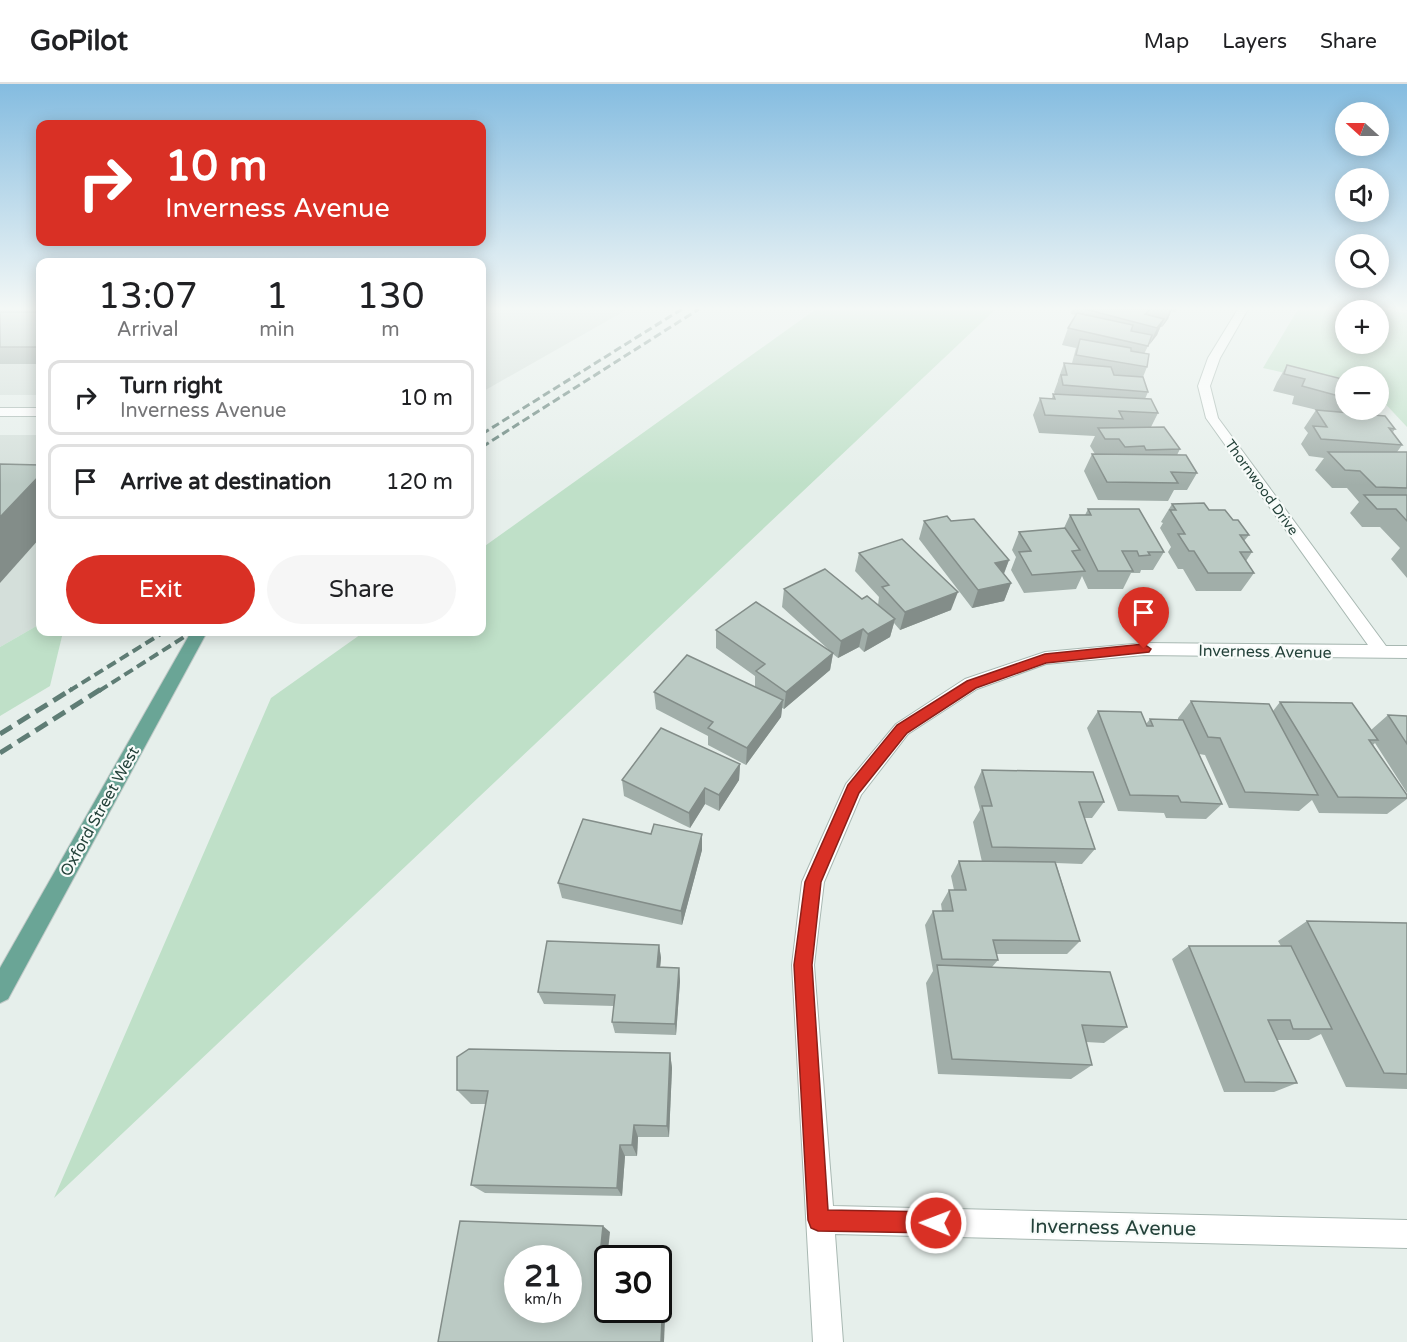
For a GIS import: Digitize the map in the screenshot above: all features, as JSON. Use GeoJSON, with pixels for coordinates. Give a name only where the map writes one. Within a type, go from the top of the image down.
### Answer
{"type":"FeatureCollection","features":[{"type":"Feature","properties":{"kind":"main road","name":"Oxford Street West"},"geometry":{"type":"LineString","coordinates":[[0,990],[197,636]]}},
{"type":"Feature","properties":{"kind":"street","name":"Thornwood Drive"},"geometry":{"type":"LineString","coordinates":[[1211,368],[1204,386],[1212,418],[1382,652]]}},
{"type":"Feature","properties":{"kind":"street"},"geometry":{"type":"LineString","coordinates":[[0,412],[36,412]]}},
{"type":"Feature","properties":{"kind":"street","name":"Inverness Avenue"},"geometry":{"type":"LineString","coordinates":[[828,1342],[818,1220],[803,965],[813,882],[853,790],[902,729],[971,684],[1045,658],[1144,649],[1407,652]]}},
{"type":"Feature","properties":{"kind":"street","name":"Inverness Avenue"},"geometry":{"type":"LineString","coordinates":[[818,1220],[1407,1234]]}},
{"type":"Feature","properties":{"kind":"shaded area"},"geometry":{"type":"Polygon","coordinates":[[[0,368],[36,368],[36,395],[0,395],[0,368]]]}},
{"type":"Feature","properties":{"kind":"shaded area"},"geometry":{"type":"Polygon","coordinates":[[[486,368],[525,368],[486,390],[486,368]]]}},
{"type":"Feature","properties":{"kind":"shaded area"},"geometry":{"type":"Polygon","coordinates":[[[0,435],[36,435],[36,626],[0,647],[0,435]]]}},
{"type":"Feature","properties":{"kind":"green space"},"geometry":{"type":"Polygon","coordinates":[[[734,368],[934,368],[54,1198],[271,698],[358,636],[486,636],[486,545],[734,368]]]}},
{"type":"Feature","properties":{"kind":"green space"},"geometry":{"type":"Polygon","coordinates":[[[1263,368],[1335,368],[1335,385],[1263,368]]]}},
{"type":"Feature","properties":{"kind":"green space"},"geometry":{"type":"Polygon","coordinates":[[[1389,368],[1407,368],[1407,427],[1389,408],[1389,368]]]}},
{"type":"Feature","properties":{"kind":"green space"},"geometry":{"type":"Polygon","coordinates":[[[36,626],[36,636],[62,636],[50,686],[0,716],[0,647],[36,626]]]}},
{"type":"Feature","properties":{"kind":"building"},"geometry":{"type":"Polygon","coordinates":[[[1065,368],[1111,368],[1114,375],[1143,377],[1148,392],[1063,385],[1061,375],[1067,375],[1065,368]]]}},
{"type":"Feature","properties":{"kind":"building"},"geometry":{"type":"Polygon","coordinates":[[[1286,368],[1298,368],[1335,377],[1335,395],[1302,386],[1305,379],[1284,374],[1286,368]]]}},
{"type":"Feature","properties":{"kind":"building"},"geometry":{"type":"Polygon","coordinates":[[[1053,394],[1151,399],[1158,413],[1119,411],[1123,419],[1045,415],[1040,398],[1055,399],[1053,394]]]}},
{"type":"Feature","properties":{"kind":"building"},"geometry":{"type":"Polygon","coordinates":[[[1316,410],[1335,412],[1335,420],[1388,420],[1395,429],[1389,428],[1402,445],[1321,439],[1313,426],[1327,427],[1316,410]]]}},
{"type":"Feature","properties":{"kind":"building"},"geometry":{"type":"Polygon","coordinates":[[[1164,427],[1180,449],[1146,450],[1144,446],[1125,447],[1119,439],[1105,439],[1098,428],[1164,427]]]}},
{"type":"Feature","properties":{"kind":"building"},"geometry":{"type":"Polygon","coordinates":[[[1328,452],[1407,452],[1407,488],[1376,487],[1360,471],[1345,470],[1328,452]]]}},
{"type":"Feature","properties":{"kind":"building"},"geometry":{"type":"Polygon","coordinates":[[[1092,454],[1186,455],[1197,473],[1171,472],[1178,483],[1107,482],[1092,454]]]}},
{"type":"Feature","properties":{"kind":"building"},"geometry":{"type":"Polygon","coordinates":[[[0,464],[36,465],[36,479],[0,517],[0,464]]]}},
{"type":"Feature","properties":{"kind":"building"},"geometry":{"type":"Polygon","coordinates":[[[1364,495],[1407,495],[1407,521],[1396,509],[1377,509],[1364,495]]]}},
{"type":"Feature","properties":{"kind":"building"},"geometry":{"type":"Polygon","coordinates":[[[1204,503],[1209,510],[1225,510],[1233,520],[1238,520],[1249,535],[1240,535],[1252,552],[1240,552],[1254,573],[1208,573],[1194,551],[1189,551],[1178,534],[1185,534],[1170,510],[1176,510],[1172,504],[1204,503]]]}},
{"type":"Feature","properties":{"kind":"building"},"geometry":{"type":"Polygon","coordinates":[[[1088,509],[1139,509],[1164,552],[1148,552],[1150,555],[1139,556],[1137,551],[1122,551],[1133,571],[1098,571],[1070,515],[1091,515],[1088,509]]]}},
{"type":"Feature","properties":{"kind":"building"},"geometry":{"type":"Polygon","coordinates":[[[947,516],[951,521],[974,519],[1009,560],[995,563],[1011,583],[978,590],[924,521],[947,516]]]}},
{"type":"Feature","properties":{"kind":"building"},"geometry":{"type":"Polygon","coordinates":[[[1065,528],[1080,550],[1072,551],[1085,571],[1032,575],[1019,552],[1031,551],[1019,532],[1065,528]]]}},
{"type":"Feature","properties":{"kind":"building"},"geometry":{"type":"Polygon","coordinates":[[[902,539],[958,592],[905,612],[882,587],[889,585],[859,553],[902,539]]]}},
{"type":"Feature","properties":{"kind":"building"},"geometry":{"type":"Polygon","coordinates":[[[825,569],[862,599],[867,596],[895,619],[868,634],[863,629],[841,641],[784,589],[825,569]]]}},
{"type":"Feature","properties":{"kind":"building"},"geometry":{"type":"Polygon","coordinates":[[[756,602],[833,653],[786,692],[756,671],[765,664],[716,630],[756,602]]]}},
{"type":"Feature","properties":{"kind":"building"},"geometry":{"type":"Polygon","coordinates":[[[687,655],[783,700],[747,748],[708,728],[713,722],[654,692],[687,655]]]}},
{"type":"Feature","properties":{"kind":"building"},"geometry":{"type":"Polygon","coordinates":[[[1191,701],[1269,704],[1318,795],[1245,792],[1220,738],[1208,737],[1191,701]]]}},
{"type":"Feature","properties":{"kind":"building"},"geometry":{"type":"Polygon","coordinates":[[[1280,702],[1352,703],[1378,740],[1369,740],[1407,798],[1338,797],[1280,702]]]}},
{"type":"Feature","properties":{"kind":"building"},"geometry":{"type":"Polygon","coordinates":[[[1098,711],[1141,712],[1147,726],[1153,726],[1150,719],[1183,720],[1222,804],[1181,802],[1178,796],[1130,795],[1098,711]]]}},
{"type":"Feature","properties":{"kind":"building"},"geometry":{"type":"Polygon","coordinates":[[[1388,715],[1407,716],[1407,744],[1388,715]]]}},
{"type":"Feature","properties":{"kind":"building"},"geometry":{"type":"Polygon","coordinates":[[[661,728],[740,764],[719,795],[705,788],[689,813],[622,780],[661,728]]]}},
{"type":"Feature","properties":{"kind":"building"},"geometry":{"type":"Polygon","coordinates":[[[982,770],[1093,772],[1104,802],[1079,802],[1095,849],[992,847],[982,806],[992,806],[982,770]]]}},
{"type":"Feature","properties":{"kind":"building"},"geometry":{"type":"Polygon","coordinates":[[[583,819],[651,834],[654,824],[702,834],[681,911],[558,883],[583,819]]]}},
{"type":"Feature","properties":{"kind":"building"},"geometry":{"type":"Polygon","coordinates":[[[959,861],[1055,862],[1080,941],[993,940],[998,960],[942,959],[933,911],[953,911],[949,890],[966,890],[959,861]]]}},
{"type":"Feature","properties":{"kind":"building"},"geometry":{"type":"Polygon","coordinates":[[[1307,921],[1407,923],[1407,1074],[1384,1073],[1307,921]]]}},
{"type":"Feature","properties":{"kind":"building"},"geometry":{"type":"Polygon","coordinates":[[[547,941],[659,945],[657,967],[679,968],[675,1024],[612,1022],[615,995],[538,992],[547,941]]]}},
{"type":"Feature","properties":{"kind":"building"},"geometry":{"type":"Polygon","coordinates":[[[1189,946],[1291,946],[1332,1029],[1293,1029],[1290,1020],[1268,1020],[1297,1083],[1245,1082],[1189,946]]]}},
{"type":"Feature","properties":{"kind":"building"},"geometry":{"type":"Polygon","coordinates":[[[937,965],[1110,972],[1127,1027],[1082,1025],[1092,1065],[952,1059],[937,965]]]}},
{"type":"Feature","properties":{"kind":"building"},"geometry":{"type":"Polygon","coordinates":[[[469,1049],[670,1053],[667,1126],[634,1125],[632,1145],[620,1145],[617,1188],[471,1185],[488,1091],[457,1090],[457,1057],[469,1049]]]}},
{"type":"Feature","properties":{"kind":"building"},"geometry":{"type":"Polygon","coordinates":[[[460,1221],[603,1226],[601,1245],[594,1245],[594,1323],[662,1323],[661,1342],[438,1342],[460,1221]]]}},
{"type":"Feature","properties":{"kind":"railway"},"geometry":{"type":"LineString","coordinates":[[486,432],[588,368]]}},
{"type":"Feature","properties":{"kind":"railway"},"geometry":{"type":"LineString","coordinates":[[486,444],[607,368]]}},
{"type":"Feature","properties":{"kind":"railway"},"geometry":{"type":"LineString","coordinates":[[69,691],[158,636]]}},
{"type":"Feature","properties":{"kind":"railway"},"geometry":{"type":"LineString","coordinates":[[99,691],[186,636]]}},
{"type":"Feature","properties":{"kind":"railway"},"geometry":{"type":"LineString","coordinates":[[0,734],[72,689]]}},
{"type":"Feature","properties":{"kind":"railway"},"geometry":{"type":"LineString","coordinates":[[0,753],[101,689]]}},
{"type":"Feature","properties":{"kind":"route"},"geometry":{"type":"LineString","coordinates":[[936,1223],[818,1220],[803,965],[813,882],[853,790],[902,729],[971,684],[1045,658],[1144,649]]}}]}
